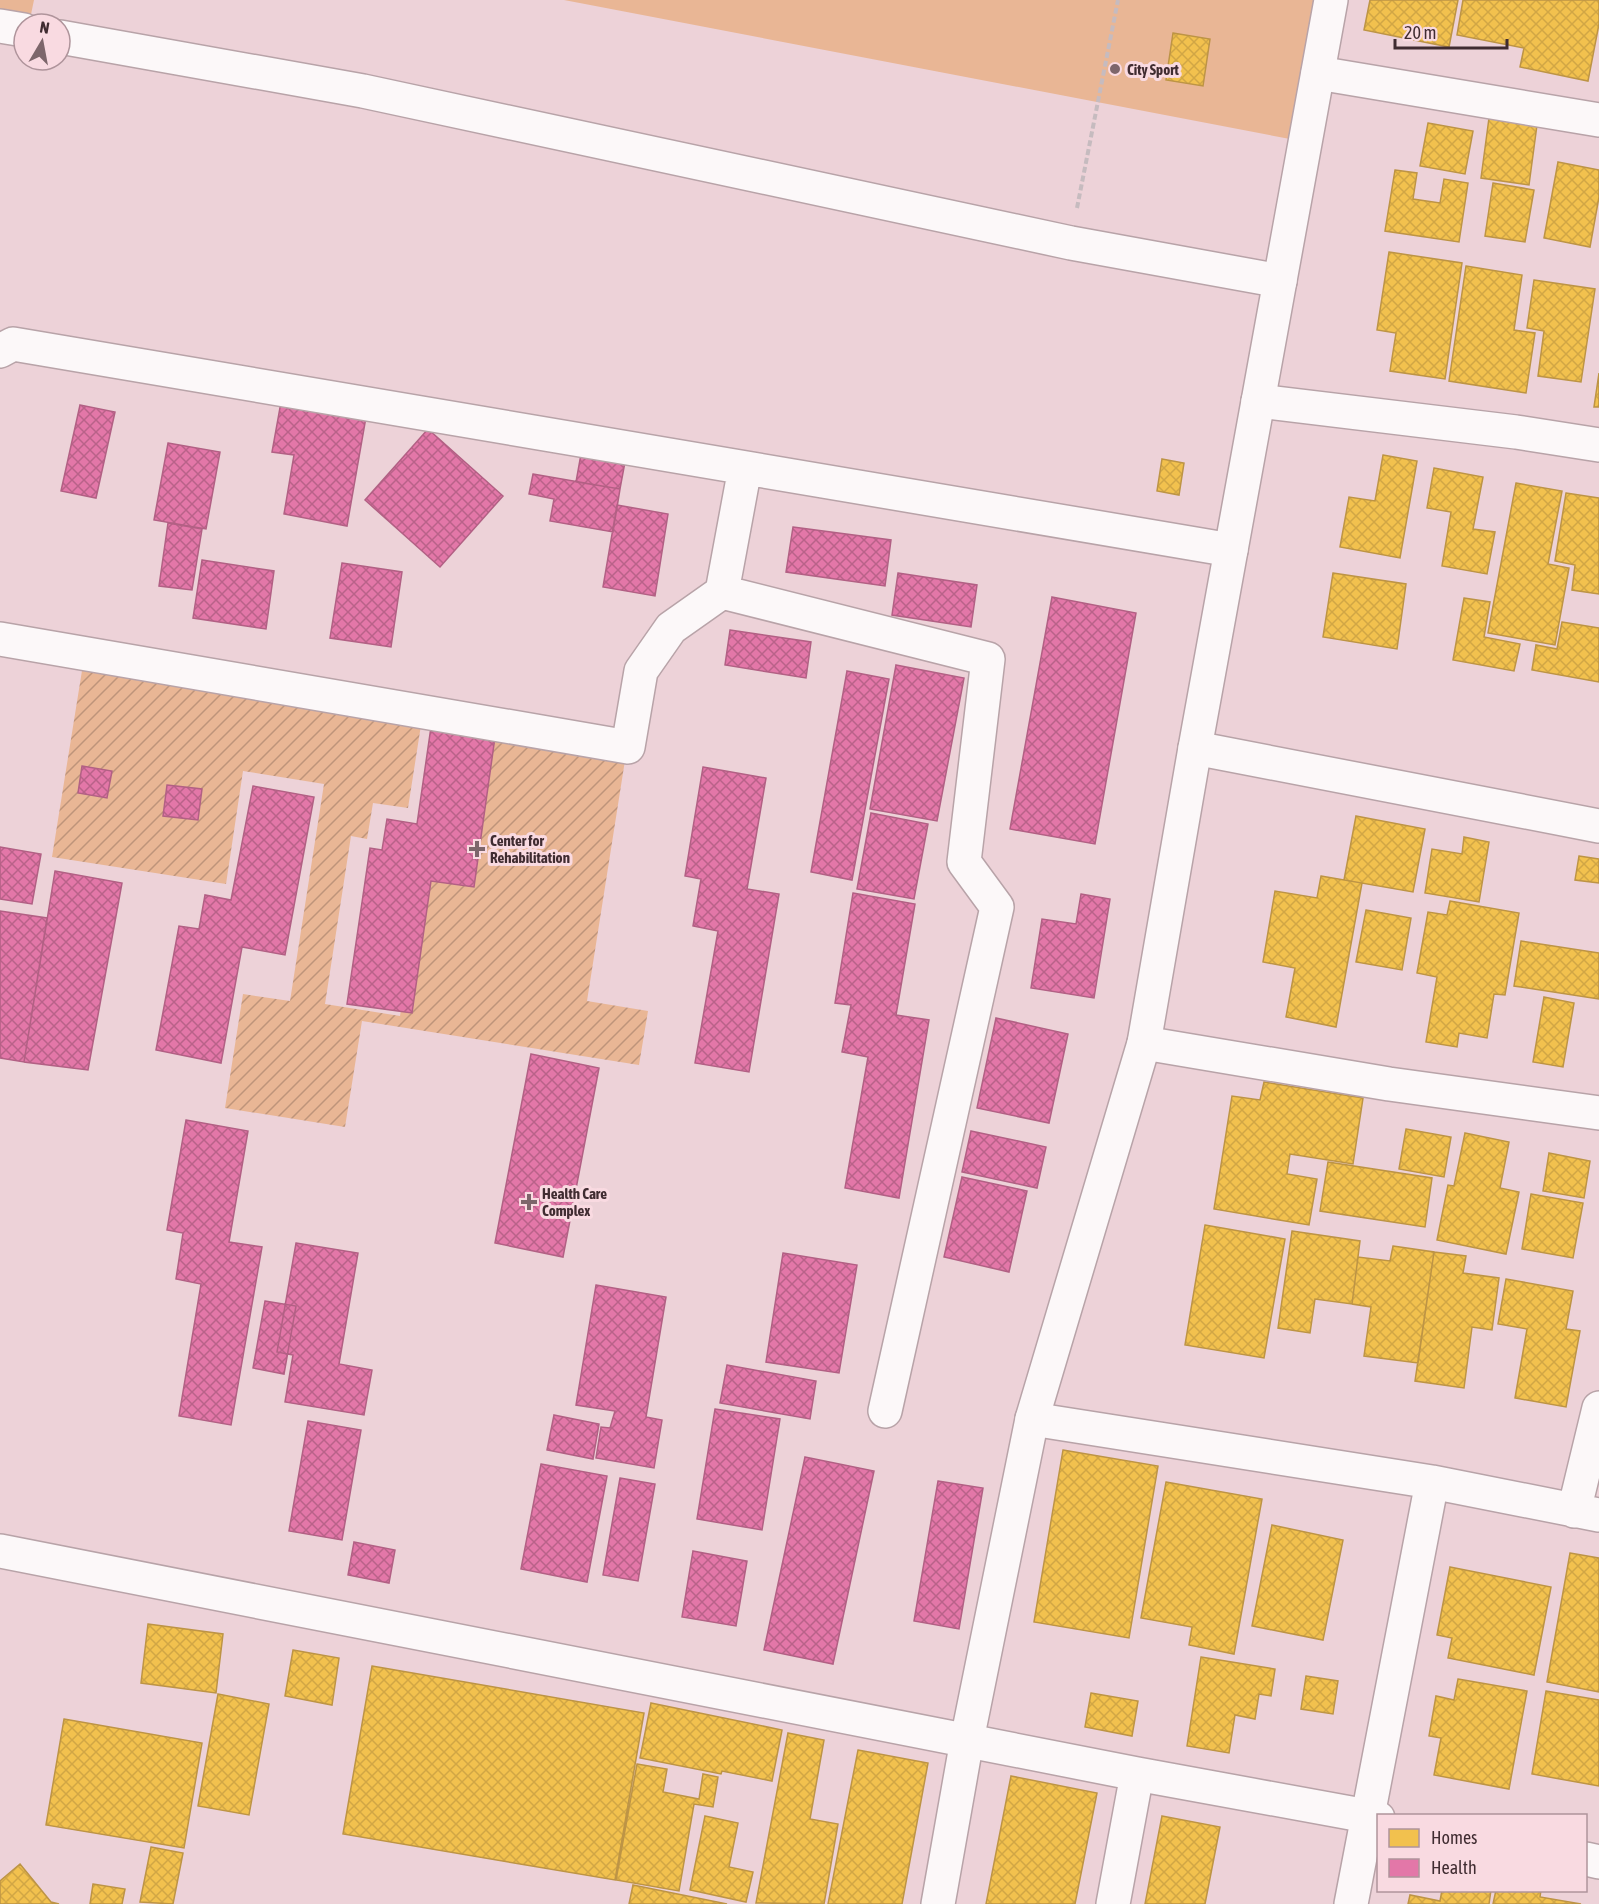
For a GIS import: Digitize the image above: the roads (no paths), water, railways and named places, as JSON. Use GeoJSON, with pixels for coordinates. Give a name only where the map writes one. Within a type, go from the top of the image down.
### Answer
{"type":"FeatureCollection","features":[{"type":"Feature","properties":{"kind":"street"},"geometry":{"type":"LineString","coordinates":[[938,1904],[967,1740],[1032,1419],[1144,1043],[1195,748],[1331,0]]}},
{"type":"Feature","properties":{"kind":"street"},"geometry":{"type":"LineString","coordinates":[[72,39],[363,91],[1071,243],[1280,281]]}},
{"type":"Feature","properties":{"kind":"street"},"geometry":{"type":"LineString","coordinates":[[1318,73],[1599,120]]}},
{"type":"Feature","properties":{"kind":"street"},"geometry":{"type":"LineString","coordinates":[[0,351],[13,344],[1231,550]]}},
{"type":"Feature","properties":{"kind":"street"},"geometry":{"type":"LineString","coordinates":[[1258,401],[1516,432],[1599,445]]}},
{"type":"Feature","properties":{"kind":"street"},"geometry":{"type":"LineString","coordinates":[[0,639],[628,747],[641,671],[671,628],[722,592],[746,468]]}},
{"type":"Feature","properties":{"kind":"street"},"geometry":{"type":"LineString","coordinates":[[722,592],[988,659],[964,862],[997,908],[885,1411]]}},
{"type":"Feature","properties":{"kind":"street"},"geometry":{"type":"LineString","coordinates":[[1195,748],[1599,826]]}},
{"type":"Feature","properties":{"kind":"street"},"geometry":{"type":"LineString","coordinates":[[1144,1043],[1389,1084],[1599,1113]]}},
{"type":"Feature","properties":{"kind":"street"},"geometry":{"type":"LineString","coordinates":[[1032,1419],[1432,1482],[1587,1513],[1599,1408]]}},
{"type":"Feature","properties":{"kind":"street"},"geometry":{"type":"LineString","coordinates":[[1351,1904],[1374,1817],[1432,1482]]}},
{"type":"Feature","properties":{"kind":"street"},"geometry":{"type":"LineString","coordinates":[[0,1551],[1137,1774],[1374,1817]]}},
{"type":"Feature","properties":{"kind":"street"},"geometry":{"type":"LineString","coordinates":[[1113,1904],[1137,1774]]}},
{"type":"Feature","properties":{"kind":"place","name":"City Sport"},"geometry":{"type":"Point","coordinates":[1115,69]}},
{"type":"Feature","properties":{"kind":"place","name":"Center for Rehabilitation"},"geometry":{"type":"Point","coordinates":[477,849]}},
{"type":"Feature","properties":{"kind":"place","name":"Health Care Complex"},"geometry":{"type":"Point","coordinates":[529,1202]}}]}
